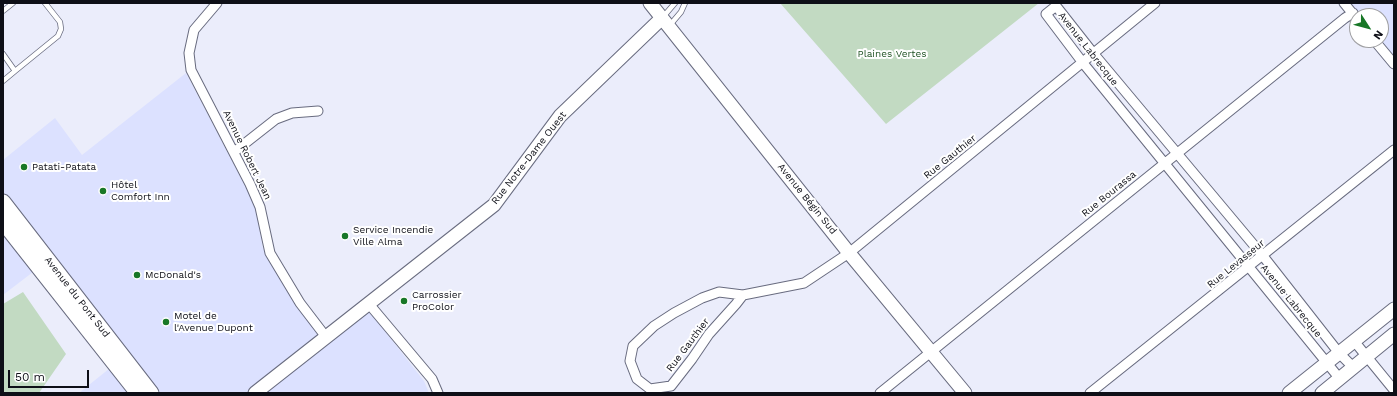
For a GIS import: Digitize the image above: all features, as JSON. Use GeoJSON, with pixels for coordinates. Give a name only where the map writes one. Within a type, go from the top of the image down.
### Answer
{"type":"FeatureCollection","features":[{"type":"Feature","properties":{"kind":"main road","name":"Avenue du Pont Sud"},"geometry":{"type":"LineString","coordinates":[[3,202],[151,393]]}},
{"type":"Feature","properties":{"kind":"main road","name":"Avenue du Pont Sud"},"geometry":{"type":"LineString","coordinates":[[3,222],[138,393]]}},
{"type":"Feature","properties":{"kind":"street","name":"Avenue Robert Jean"},"geometry":{"type":"LineString","coordinates":[[217,3],[194,30],[188,53],[192,70],[250,184],[260,207],[270,253],[300,303],[326,337]]}},
{"type":"Feature","properties":{"kind":"street","name":"Avenue Bégin Sud"},"geometry":{"type":"LineString","coordinates":[[650,3],[849,253],[966,393]]}},
{"type":"Feature","properties":{"kind":"street","name":"Rue Gauthier"},"geometry":{"type":"LineString","coordinates":[[743,295],[709,334],[671,386],[650,389],[637,379],[630,361],[633,346],[654,326],[702,298],[719,292],[743,295],[804,283],[849,253],[1155,3]]}},
{"type":"Feature","properties":{"kind":"street","name":"Avenue Labrecque"},"geometry":{"type":"LineString","coordinates":[[1340,379],[1250,266],[1083,63],[1046,14],[1056,6],[1093,53],[1263,256],[1353,368]]}},
{"type":"Feature","properties":{"kind":"street","name":"Rue Bourassa"},"geometry":{"type":"LineString","coordinates":[[880,393],[1345,18],[1349,17]]}},
{"type":"Feature","properties":{"kind":"street","name":"Rue Notre-Dame Ouest"},"geometry":{"type":"LineString","coordinates":[[255,393],[494,205],[560,116],[666,22]]}},
{"type":"Feature","properties":{"kind":"street"},"geometry":{"type":"LineString","coordinates":[[1381,48],[1394,64]]}},
{"type":"Feature","properties":{"kind":"street"},"geometry":{"type":"LineString","coordinates":[[234,152],[276,119],[292,113],[318,111]]}},
{"type":"Feature","properties":{"kind":"street","name":"Rue Levasseur"},"geometry":{"type":"LineString","coordinates":[[1090,393],[1394,150]]}},
{"type":"Feature","properties":{"kind":"street"},"geometry":{"type":"LineString","coordinates":[[369,304],[432,379],[438,393]]}},
{"type":"Feature","properties":{"kind":"street"},"geometry":{"type":"LineString","coordinates":[[1289,393],[1394,308]]}},
{"type":"Feature","properties":{"kind":"street"},"geometry":{"type":"LineString","coordinates":[[1322,393],[1394,334]]}},
{"type":"Feature","properties":{"kind":"street"},"geometry":{"type":"LineString","coordinates":[[1354,341],[1394,390]]}},
{"type":"Feature","properties":{"kind":"lane"},"geometry":{"type":"LineString","coordinates":[[3,11],[13,3]]}},
{"type":"Feature","properties":{"kind":"lane"},"geometry":{"type":"LineString","coordinates":[[3,81],[58,36],[61,29],[60,22],[45,3]]}},
{"type":"Feature","properties":{"kind":"lane"},"geometry":{"type":"LineString","coordinates":[[666,22],[675,3]]}},
{"type":"Feature","properties":{"kind":"lane"},"geometry":{"type":"LineString","coordinates":[[666,22],[681,12],[686,3]]}},
{"type":"Feature","properties":{"kind":"lane"},"geometry":{"type":"LineString","coordinates":[[3,54],[15,71]]}},
{"type":"Feature","properties":{"kind":"shaded area"},"geometry":{"type":"Polygon","coordinates":[[[1351,3],[1394,3],[1394,56],[1388,48],[1389,48],[1389,8],[1355,8],[1351,3]]]}},
{"type":"Feature","properties":{"kind":"shaded area"},"geometry":{"type":"Polygon","coordinates":[[[186,73],[255,205],[263,249],[333,340],[369,311],[424,381],[429,393],[79,393],[115,364],[33,272],[3,295],[3,160],[55,118],[82,155],[186,73]]]}},
{"type":"Feature","properties":{"kind":"green space","name":"Plaines Vertes"},"geometry":{"type":"Polygon","coordinates":[[[780,3],[1039,3],[886,124],[780,3]]]}},
{"type":"Feature","properties":{"kind":"green space"},"geometry":{"type":"Polygon","coordinates":[[[23,292],[66,354],[39,393],[3,393],[3,304],[23,292]]]}},
{"type":"Feature","properties":{"kind":"place","name":"Patati-Patata"},"geometry":{"type":"Point","coordinates":[24,167]}},
{"type":"Feature","properties":{"kind":"place","name":"Hôtel Comfort Inn"},"geometry":{"type":"Point","coordinates":[103,191]}},
{"type":"Feature","properties":{"kind":"place","name":"Service Incendie Ville Alma"},"geometry":{"type":"Point","coordinates":[345,236]}},
{"type":"Feature","properties":{"kind":"place","name":"McDonald's"},"geometry":{"type":"Point","coordinates":[137,275]}},
{"type":"Feature","properties":{"kind":"place","name":"Carrossier ProColor"},"geometry":{"type":"Point","coordinates":[404,301]}},
{"type":"Feature","properties":{"kind":"place","name":"Motel de l'Avenue Dupont"},"geometry":{"type":"Point","coordinates":[166,322]}}]}
